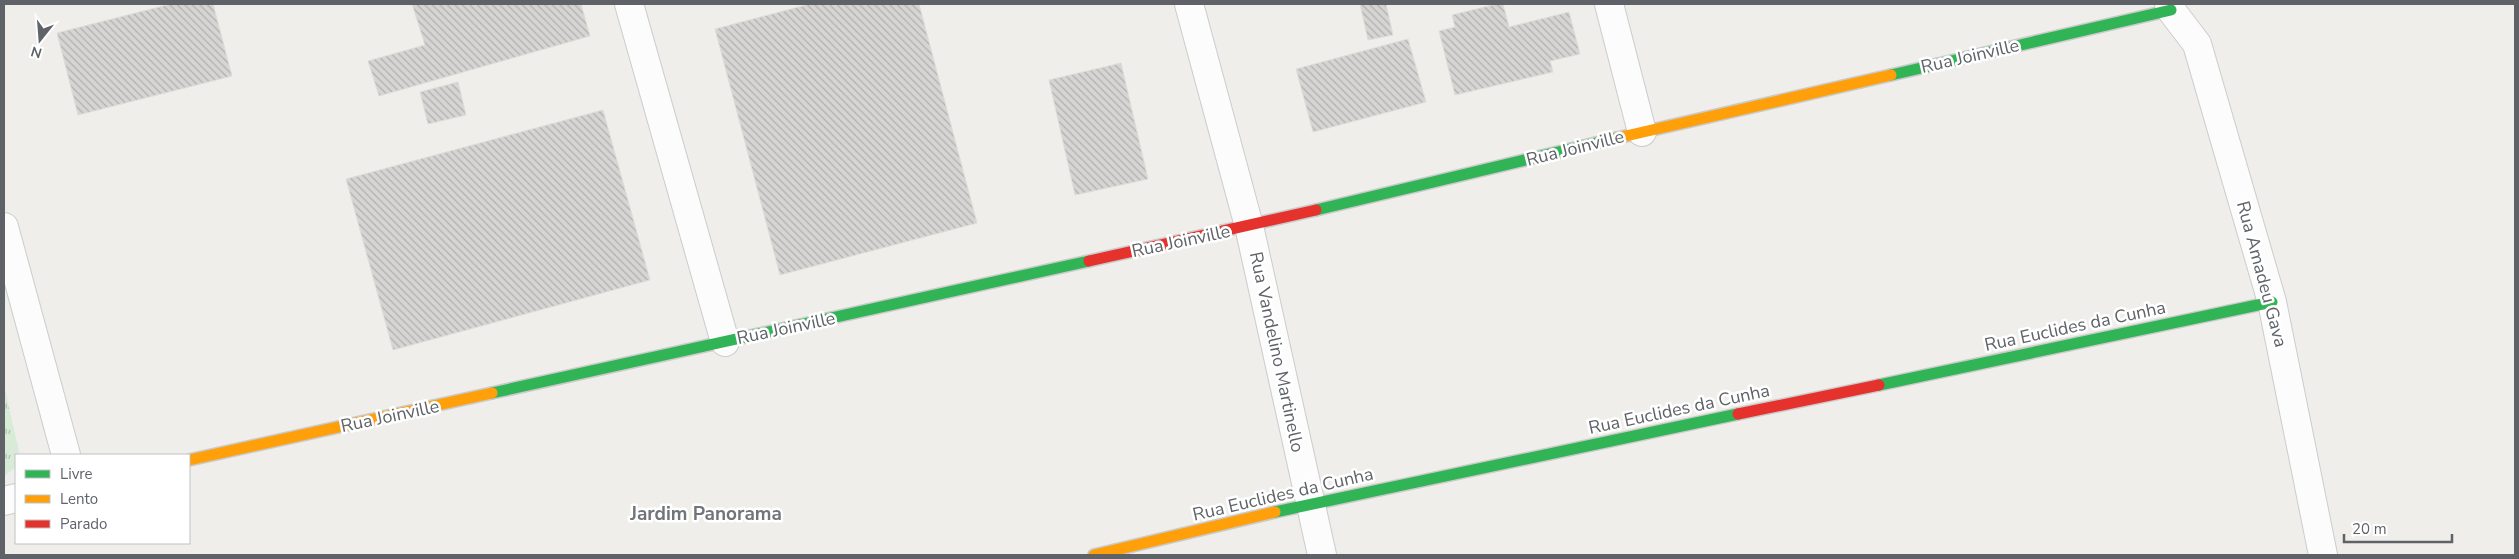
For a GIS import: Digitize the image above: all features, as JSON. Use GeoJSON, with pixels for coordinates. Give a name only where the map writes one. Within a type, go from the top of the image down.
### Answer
{"type":"FeatureCollection","features":[{"type":"Feature","properties":{"kind":"street"},"geometry":{"type":"LineString","coordinates":[[629,4],[725,342]]}},
{"type":"Feature","properties":{"kind":"street","name":"Rua Vandelino Martinello"},"geometry":{"type":"LineString","coordinates":[[1189,4],[1249,226],[1322,555]]}},
{"type":"Feature","properties":{"kind":"street"},"geometry":{"type":"LineString","coordinates":[[1609,4],[1642,132]]}},
{"type":"Feature","properties":{"kind":"street","name":"Rua Joinville"},"geometry":{"type":"LineString","coordinates":[[190,460],[1249,226],[2170,7]]}},
{"type":"Feature","properties":{"kind":"street","name":"Rua Amadeu Gava"},"geometry":{"type":"LineString","coordinates":[[2170,7],[2197,44],[2272,302],[2323,555]]}},
{"type":"Feature","properties":{"kind":"street"},"geometry":{"type":"LineString","coordinates":[[4,227],[66,454]]}},
{"type":"Feature","properties":{"kind":"street","name":"Rua Euclides da Cunha"},"geometry":{"type":"LineString","coordinates":[[1094,555],[1310,504],[2272,302]]}},
{"type":"Feature","properties":{"kind":"green space"},"geometry":{"type":"Polygon","coordinates":[[[4,385],[19,452],[15,454],[15,468],[4,476],[4,385]]]}},
{"type":"Feature","properties":{"kind":"building"},"geometry":{"type":"Polygon","coordinates":[[[171,4],[213,4],[232,76],[78,115],[57,33],[171,4]]]}},
{"type":"Feature","properties":{"kind":"building"},"geometry":{"type":"Polygon","coordinates":[[[412,4],[581,4],[590,36],[379,96],[368,61],[425,45],[412,4]]]}},
{"type":"Feature","properties":{"kind":"building"},"geometry":{"type":"Polygon","coordinates":[[[810,4],[919,4],[977,223],[780,275],[715,29],[810,4]]]}},
{"type":"Feature","properties":{"kind":"building"},"geometry":{"type":"Polygon","coordinates":[[[1360,4],[1386,4],[1393,35],[1368,40],[1360,4]]]}},
{"type":"Feature","properties":{"kind":"building"},"geometry":{"type":"Polygon","coordinates":[[[1503,4],[1509,27],[1569,12],[1580,54],[1550,61],[1553,72],[1455,95],[1439,31],[1455,27],[1452,15],[1503,4]]]}},
{"type":"Feature","properties":{"kind":"building"},"geometry":{"type":"Polygon","coordinates":[[[1408,39],[1426,102],[1313,132],[1296,69],[1408,39]]]}},
{"type":"Feature","properties":{"kind":"building"},"geometry":{"type":"Polygon","coordinates":[[[1121,63],[1148,179],[1075,195],[1049,80],[1121,63]]]}},
{"type":"Feature","properties":{"kind":"building"},"geometry":{"type":"Polygon","coordinates":[[[458,82],[466,115],[428,124],[420,92],[458,82]]]}},
{"type":"Feature","properties":{"kind":"building"},"geometry":{"type":"Polygon","coordinates":[[[603,110],[650,280],[393,350],[346,179],[603,110]]]}},
{"type":"Feature","properties":{"kind":"traffic: fast"},"geometry":{"type":"LineString","coordinates":[[1891,75],[2171,10]]}},
{"type":"Feature","properties":{"kind":"traffic: fast"},"geometry":{"type":"LineString","coordinates":[[1316,210],[1617,138]]}},
{"type":"Feature","properties":{"kind":"traffic: fast"},"geometry":{"type":"LineString","coordinates":[[492,393],[1089,261]]}},
{"type":"Feature","properties":{"kind":"traffic: fast"},"geometry":{"type":"LineString","coordinates":[[1879,385],[2272,302]]}},
{"type":"Feature","properties":{"kind":"traffic: fast"},"geometry":{"type":"LineString","coordinates":[[1275,512],[1738,414]]}},
{"type":"Feature","properties":{"kind":"traffic: slow"},"geometry":{"type":"LineString","coordinates":[[1617,138],[1891,75]]}},
{"type":"Feature","properties":{"kind":"traffic: slow"},"geometry":{"type":"LineString","coordinates":[[190,460],[492,393]]}},
{"type":"Feature","properties":{"kind":"traffic: slow"},"geometry":{"type":"LineString","coordinates":[[1094,555],[1275,512]]}},
{"type":"Feature","properties":{"kind":"traffic: jam"},"geometry":{"type":"LineString","coordinates":[[1089,261],[1316,210]]}},
{"type":"Feature","properties":{"kind":"traffic: jam"},"geometry":{"type":"LineString","coordinates":[[1738,414],[1879,385]]}},
{"type":"Feature","properties":{"kind":"district","name":"Jardim Panorama"},"geometry":{"type":"Point","coordinates":[706,514]}}]}
